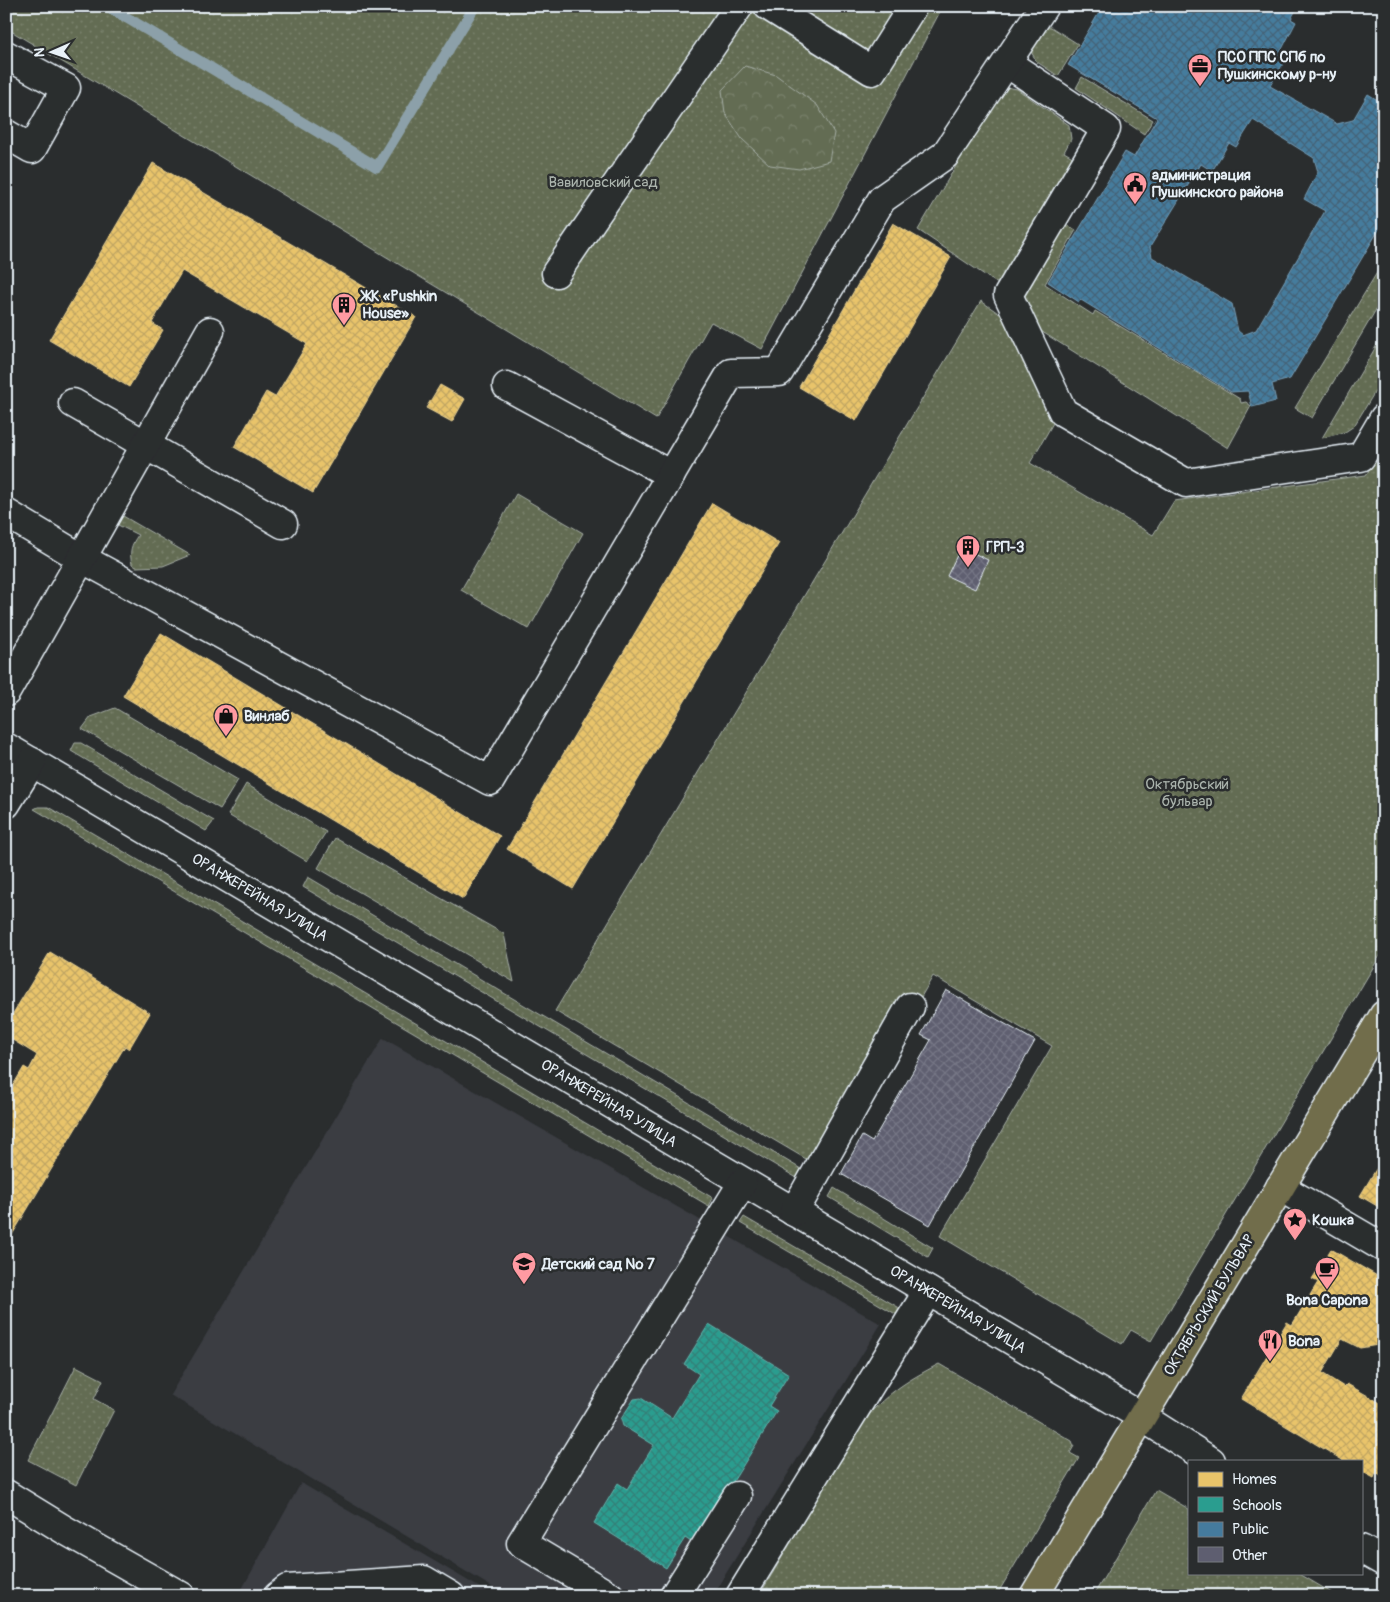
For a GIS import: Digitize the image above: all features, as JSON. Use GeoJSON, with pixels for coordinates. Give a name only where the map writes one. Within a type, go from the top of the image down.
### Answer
{"type":"FeatureCollection","features":[{"type":"Feature","properties":{"kind":"main road","name":"ОКТЯБРЬСКИЙ БУЛЬВАР"},"geometry":{"type":"LineString","coordinates":[[1034,1596],[1384,1015]]}},
{"type":"Feature","properties":{"kind":"street"},"geometry":{"type":"LineString","coordinates":[[556,273],[738,6]]}},
{"type":"Feature","properties":{"kind":"street"},"geometry":{"type":"LineString","coordinates":[[768,6],[872,71],[913,6]]}},
{"type":"Feature","properties":{"kind":"street"},"geometry":{"type":"LineString","coordinates":[[6,513],[83,559],[490,781],[731,373],[779,372],[882,199],[945,155],[1044,6]]}},
{"type":"Feature","properties":{"kind":"street"},"geometry":{"type":"LineString","coordinates":[[6,55],[66,88],[32,149],[6,134]]}},
{"type":"Feature","properties":{"kind":"street"},"geometry":{"type":"LineString","coordinates":[[1007,64],[1106,129],[1008,295],[1063,412],[1186,483],[1361,457],[1384,418]]}},
{"type":"Feature","properties":{"kind":"street"},"geometry":{"type":"LineString","coordinates":[[6,692],[83,559],[210,331]]}},
{"type":"Feature","properties":{"kind":"street"},"geometry":{"type":"LineString","coordinates":[[507,386],[671,475]]}},
{"type":"Feature","properties":{"kind":"street"},"geometry":{"type":"LineString","coordinates":[[73,403],[283,524]]}},
{"type":"Feature","properties":{"kind":"street","name":"ОРАНЖЕРЕЙНАЯ УЛИЦА"},"geometry":{"type":"LineString","coordinates":[[6,747],[928,1291],[1209,1460]]}},
{"type":"Feature","properties":{"kind":"street"},"geometry":{"type":"LineString","coordinates":[[6,804],[32,762]]}},
{"type":"Feature","properties":{"kind":"street"},"geometry":{"type":"LineString","coordinates":[[794,1212],[910,1007]]}},
{"type":"Feature","properties":{"kind":"street"},"geometry":{"type":"LineString","coordinates":[[610,1596],[522,1543],[743,1182]]}},
{"type":"Feature","properties":{"kind":"street"},"geometry":{"type":"LineString","coordinates":[[1280,1187],[1384,1248]]}},
{"type":"Feature","properties":{"kind":"street"},"geometry":{"type":"LineString","coordinates":[[740,1596],[928,1291]]}},
{"type":"Feature","properties":{"kind":"street"},"geometry":{"type":"LineString","coordinates":[[6,1494],[181,1596]]}},
{"type":"Feature","properties":{"kind":"street"},"geometry":{"type":"LineString","coordinates":[[674,1596],[737,1496]]}},
{"type":"Feature","properties":{"kind":"street"},"geometry":{"type":"LineString","coordinates":[[1362,1550],[1384,1562]]}},
{"type":"Feature","properties":{"kind":"street"},"geometry":{"type":"LineString","coordinates":[[278,1596],[287,1589],[419,1588],[451,1596]]}},
{"type":"Feature","properties":{"kind":"shaded area","name":"Детский сад № 7"},"geometry":{"type":"Polygon","coordinates":[[[383,1038],[881,1324],[712,1596],[507,1596],[170,1395],[383,1038]]]}},
{"type":"Feature","properties":{"kind":"shaded area"},"geometry":{"type":"Polygon","coordinates":[[[301,1483],[494,1596],[238,1596],[301,1483]]]}},
{"type":"Feature","properties":{"kind":"green space","name":"Вавиловский сад"},"geometry":{"type":"Polygon","coordinates":[[[6,6],[943,6],[762,349],[711,322],[656,419],[6,28],[6,6]]]}},
{"type":"Feature","properties":{"kind":"green space"},"geometry":{"type":"Polygon","coordinates":[[[1044,27],[1051,27],[1078,44],[1058,76],[1037,62],[1030,50],[1044,27]]]}},
{"type":"Feature","properties":{"kind":"green space"},"geometry":{"type":"Polygon","coordinates":[[[745,66],[776,75],[817,105],[834,133],[829,161],[799,169],[770,165],[742,139],[725,113],[722,90],[745,66]]]}},
{"type":"Feature","properties":{"kind":"green space"},"geometry":{"type":"Polygon","coordinates":[[[1082,77],[1153,120],[1144,134],[1076,88],[1082,77]]]}},
{"type":"Feature","properties":{"kind":"green space"},"geometry":{"type":"Polygon","coordinates":[[[1006,87],[1017,89],[1069,125],[1071,139],[1064,152],[1076,159],[998,284],[918,230],[998,95],[1006,87]]]}},
{"type":"Feature","properties":{"kind":"green space"},"geometry":{"type":"Polygon","coordinates":[[[1061,222],[1076,230],[1045,284],[1093,315],[1095,311],[1240,399],[1241,403],[1246,402],[1251,406],[1228,448],[1023,320],[1023,286],[1061,222]]]}},
{"type":"Feature","properties":{"kind":"green space"},"geometry":{"type":"Polygon","coordinates":[[[1384,261],[1384,296],[1312,418],[1295,408],[1384,261]]]}},
{"type":"Feature","properties":{"kind":"green space","name":"Октябрьский бульвар"},"geometry":{"type":"Polygon","coordinates":[[[981,301],[1004,317],[1053,423],[1030,463],[1153,535],[1174,501],[1366,475],[1384,446],[1384,949],[1151,1341],[1131,1330],[1122,1344],[940,1236],[1052,1046],[933,976],[823,1169],[555,1011],[981,301]]]}},
{"type":"Feature","properties":{"kind":"green space"},"geometry":{"type":"Polygon","coordinates":[[[1384,333],[1384,377],[1354,426],[1345,432],[1322,438],[1384,333]]]}},
{"type":"Feature","properties":{"kind":"green space"},"geometry":{"type":"Polygon","coordinates":[[[516,494],[583,533],[529,629],[461,590],[516,494]]]}},
{"type":"Feature","properties":{"kind":"green space"},"geometry":{"type":"Polygon","coordinates":[[[123,516],[190,555],[163,566],[136,567],[132,564],[131,552],[132,545],[138,535],[118,525],[123,516]]]}},
{"type":"Feature","properties":{"kind":"green space"},"geometry":{"type":"Polygon","coordinates":[[[115,708],[238,780],[220,809],[82,729],[91,717],[115,708]]]}},
{"type":"Feature","properties":{"kind":"green space"},"geometry":{"type":"Polygon","coordinates":[[[75,743],[81,743],[214,821],[206,831],[71,751],[75,743]]]}},
{"type":"Feature","properties":{"kind":"green space"},"geometry":{"type":"Polygon","coordinates":[[[246,784],[326,832],[307,861],[228,815],[246,784]]]}},
{"type":"Feature","properties":{"kind":"green space"},"geometry":{"type":"Polygon","coordinates":[[[48,807],[713,1198],[709,1206],[34,809],[48,807]]]}},
{"type":"Feature","properties":{"kind":"green space"},"geometry":{"type":"Polygon","coordinates":[[[335,838],[504,934],[514,982],[318,868],[335,838]]]}},
{"type":"Feature","properties":{"kind":"green space"},"geometry":{"type":"Polygon","coordinates":[[[308,877],[801,1169],[797,1178],[303,887],[308,877]]]}},
{"type":"Feature","properties":{"kind":"green space"},"geometry":{"type":"Polygon","coordinates":[[[834,1188],[933,1248],[928,1257],[829,1197],[834,1188]]]}},
{"type":"Feature","properties":{"kind":"green space"},"geometry":{"type":"Polygon","coordinates":[[[744,1217],[903,1310],[899,1316],[740,1223],[744,1217]]]}},
{"type":"Feature","properties":{"kind":"green space"},"geometry":{"type":"Polygon","coordinates":[[[939,1364],[1072,1441],[1074,1446],[1070,1453],[1079,1458],[996,1596],[759,1596],[861,1424],[878,1405],[896,1390],[916,1376],[939,1364]]]}},
{"type":"Feature","properties":{"kind":"green space"},"geometry":{"type":"Polygon","coordinates":[[[76,1366],[103,1380],[94,1399],[114,1410],[76,1485],[28,1460],[76,1366]]]}},
{"type":"Feature","properties":{"kind":"green space"},"geometry":{"type":"Polygon","coordinates":[[[1156,1490],[1188,1508],[1188,1574],[1300,1574],[1337,1596],[1093,1596],[1156,1490]]]}},
{"type":"Feature","properties":{"kind":"building: Homes","name":"ЖК «Pushkin House»"},"geometry":{"type":"Polygon","coordinates":[[[153,163],[416,317],[313,493],[234,447],[266,392],[275,397],[307,344],[182,271],[152,323],[163,330],[129,387],[49,340],[153,163]]]}},
{"type":"Feature","properties":{"kind":"building: Homes"},"geometry":{"type":"Polygon","coordinates":[[[893,223],[951,257],[856,421],[799,387],[893,223]]]}},
{"type":"Feature","properties":{"kind":"building: Homes"},"geometry":{"type":"Polygon","coordinates":[[[440,385],[465,399],[452,422],[426,408],[440,385]]]}},
{"type":"Feature","properties":{"kind":"building: Homes"},"geometry":{"type":"Polygon","coordinates":[[[712,503],[779,543],[573,889],[507,849],[712,503]]]}},
{"type":"Feature","properties":{"kind":"building: Homes"},"geometry":{"type":"Polygon","coordinates":[[[161,633],[500,836],[463,899],[123,696],[161,633]]]}},
{"type":"Feature","properties":{"kind":"building: Homes"},"geometry":{"type":"Polygon","coordinates":[[[50,952],[150,1013],[129,1049],[125,1046],[6,1245],[6,1097],[24,1067],[29,1070],[37,1055],[6,1036],[6,1025],[50,952]]]}},
{"type":"Feature","properties":{"kind":"building: Homes"},"geometry":{"type":"Polygon","coordinates":[[[1384,1156],[1384,1210],[1360,1196],[1384,1156]]]}},
{"type":"Feature","properties":{"kind":"building: Homes"},"geometry":{"type":"Polygon","coordinates":[[[1331,1249],[1384,1280],[1384,1344],[1360,1348],[1342,1339],[1322,1373],[1344,1387],[1347,1384],[1384,1405],[1384,1478],[1376,1473],[1374,1478],[1362,1472],[1362,1460],[1342,1460],[1241,1399],[1287,1322],[1292,1325],[1318,1282],[1312,1279],[1331,1249]]]}},
{"type":"Feature","properties":{"kind":"building: Schools"},"geometry":{"type":"Polygon","coordinates":[[[709,1324],[789,1374],[769,1406],[777,1411],[694,1544],[685,1538],[666,1568],[594,1523],[618,1483],[627,1489],[654,1445],[623,1426],[621,1419],[634,1399],[641,1398],[672,1418],[699,1374],[684,1364],[709,1324]]]}},
{"type":"Feature","properties":{"kind":"building: Public","name":"администрация Пушкинского района"},"geometry":{"type":"Polygon","coordinates":[[[1103,6],[1298,6],[1291,19],[1296,22],[1281,51],[1288,55],[1270,86],[1337,124],[1353,120],[1368,94],[1384,104],[1384,221],[1290,379],[1272,384],[1276,401],[1252,407],[1248,391],[1231,392],[1081,300],[1079,302],[1048,282],[1125,152],[1134,157],[1157,118],[1068,65],[1103,6]],[[1253,120],[1236,147],[1229,143],[1212,171],[1201,164],[1150,247],[1152,257],[1232,304],[1238,331],[1243,335],[1256,330],[1325,211],[1304,199],[1318,172],[1314,158],[1253,120]]]}},
{"type":"Feature","properties":{"kind":"building: Other","name":"ГРП-3"},"geometry":{"type":"Polygon","coordinates":[[[961,547],[988,560],[975,589],[947,576],[961,547]]]}},
{"type":"Feature","properties":{"kind":"building: Other"},"geometry":{"type":"Polygon","coordinates":[[[946,990],[1035,1041],[930,1225],[841,1174],[862,1136],[872,1142],[931,1040],[921,1035],[946,990]]]}},
{"type":"Feature","properties":{"kind":"waterway"},"geometry":{"type":"LineString","coordinates":[[107,6],[377,167],[475,6]]}},
{"type":"Feature","properties":{"kind":"place","name":"ПСО ППС СПб по Пушкинскому р-ну"},"geometry":{"type":"Point","coordinates":[1200,87]}},
{"type":"Feature","properties":{"kind":"place","name":"администрация Пушкинского района"},"geometry":{"type":"Point","coordinates":[1135,205]}},
{"type":"Feature","properties":{"kind":"place","name":"ЖК «Pushkin House»"},"geometry":{"type":"Point","coordinates":[344,326]}},
{"type":"Feature","properties":{"kind":"place","name":"ГРП-3"},"geometry":{"type":"Point","coordinates":[968,568]}},
{"type":"Feature","properties":{"kind":"place","name":"Винлаб"},"geometry":{"type":"Point","coordinates":[226,737]}},
{"type":"Feature","properties":{"kind":"place","name":"Кошка"},"geometry":{"type":"Point","coordinates":[1295,1241]}},
{"type":"Feature","properties":{"kind":"place","name":"Детский сад № 7"},"geometry":{"type":"Point","coordinates":[524,1285]}},
{"type":"Feature","properties":{"kind":"place","name":"Bona Capona"},"geometry":{"type":"Point","coordinates":[1327,1290]}},
{"type":"Feature","properties":{"kind":"place","name":"Bona"},"geometry":{"type":"Point","coordinates":[1270,1362]}}]}
